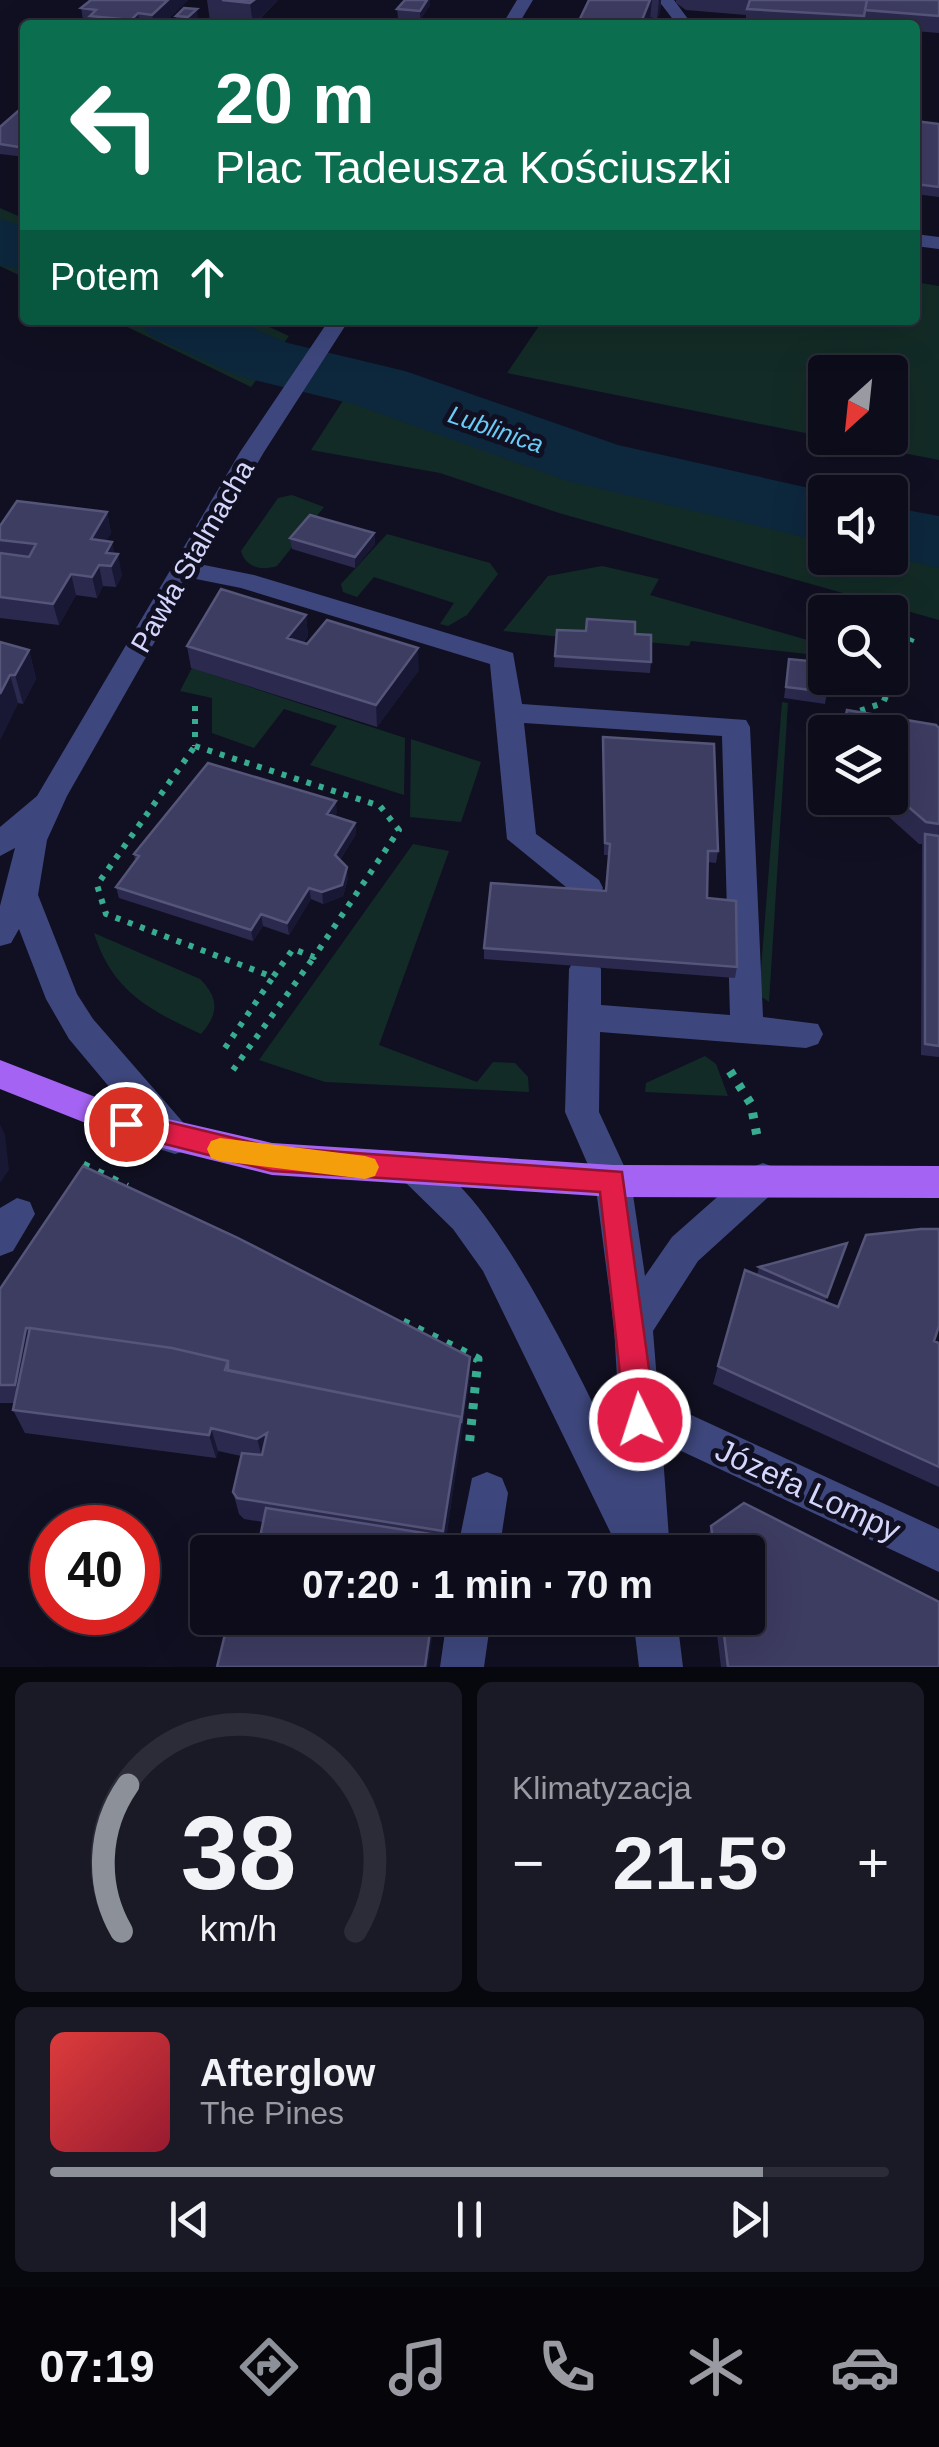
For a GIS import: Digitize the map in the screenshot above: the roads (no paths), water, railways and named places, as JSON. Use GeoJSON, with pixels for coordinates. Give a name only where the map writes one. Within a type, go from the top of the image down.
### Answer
{"type":"FeatureCollection","features":[{"type":"Feature","properties":{"kind":"main road"},"geometry":{"type":"LineString","coordinates":[[0,1074],[175,1138],[272,1159],[613,1181],[762,1166],[939,1182]]}},
{"type":"Feature","properties":{"kind":"street"},"geometry":{"type":"LineString","coordinates":[[666,0],[680,19]]}},
{"type":"Feature","properties":{"kind":"street","name":"Pawła Stalmacha"},"geometry":{"type":"LineString","coordinates":[[0,934],[22,895],[32,840],[52,796],[184,569],[336,325]]}},
{"type":"Feature","properties":{"kind":"street"},"geometry":{"type":"LineString","coordinates":[[184,569],[245,582],[503,659],[522,840],[588,888]]}},
{"type":"Feature","properties":{"kind":"street"},"geometry":{"type":"LineString","coordinates":[[511,713],[736,727],[733,1028]]}},
{"type":"Feature","properties":{"kind":"street","name":"Pawła Stalmacha"},"geometry":{"type":"LineString","coordinates":[[0,845],[52,796]]}},
{"type":"Feature","properties":{"kind":"street"},"geometry":{"type":"LineString","coordinates":[[22,895],[72,1014],[175,1138]]}},
{"type":"Feature","properties":{"kind":"street"},"geometry":{"type":"LineString","coordinates":[[585,970],[582,1112],[613,1181],[633,1327],[648,1535]]}},
{"type":"Feature","properties":{"kind":"street"},"geometry":{"type":"LineString","coordinates":[[584,1017],[806,1034]]}},
{"type":"Feature","properties":{"kind":"street"},"geometry":{"type":"LineString","coordinates":[[633,1327],[685,1249],[762,1166]]}},
{"type":"Feature","properties":{"kind":"street"},"geometry":{"type":"LineString","coordinates":[[418,1171],[466,1217],[516,1292],[634,1535]]}},
{"type":"Feature","properties":{"kind":"street","name":"Józefa Lompy"},"geometry":{"type":"LineString","coordinates":[[676,1428],[939,1551]]}},
{"type":"Feature","properties":{"kind":"street"},"geometry":{"type":"LineString","coordinates":[[480,1535],[486,1493]]}},
{"type":"Feature","properties":{"kind":"street"},"geometry":{"type":"LineString","coordinates":[[462,1667],[467,1635]]}},
{"type":"Feature","properties":{"kind":"street"},"geometry":{"type":"LineString","coordinates":[[657,1635],[661,1667]]}},
{"type":"Feature","properties":{"kind":"waterway","name":"Lublinica"},"geometry":{"type":"LineString","coordinates":[[0,239],[20,249]]}},
{"type":"Feature","properties":{"kind":"waterway","name":"Lublinica"},"geometry":{"type":"LineString","coordinates":[[185,325],[264,360],[378,387],[595,464],[808,513]]}},
{"type":"Feature","properties":{"kind":"waterway","name":"Lublinica"},"geometry":{"type":"LineString","coordinates":[[908,536],[939,542]]}}]}
